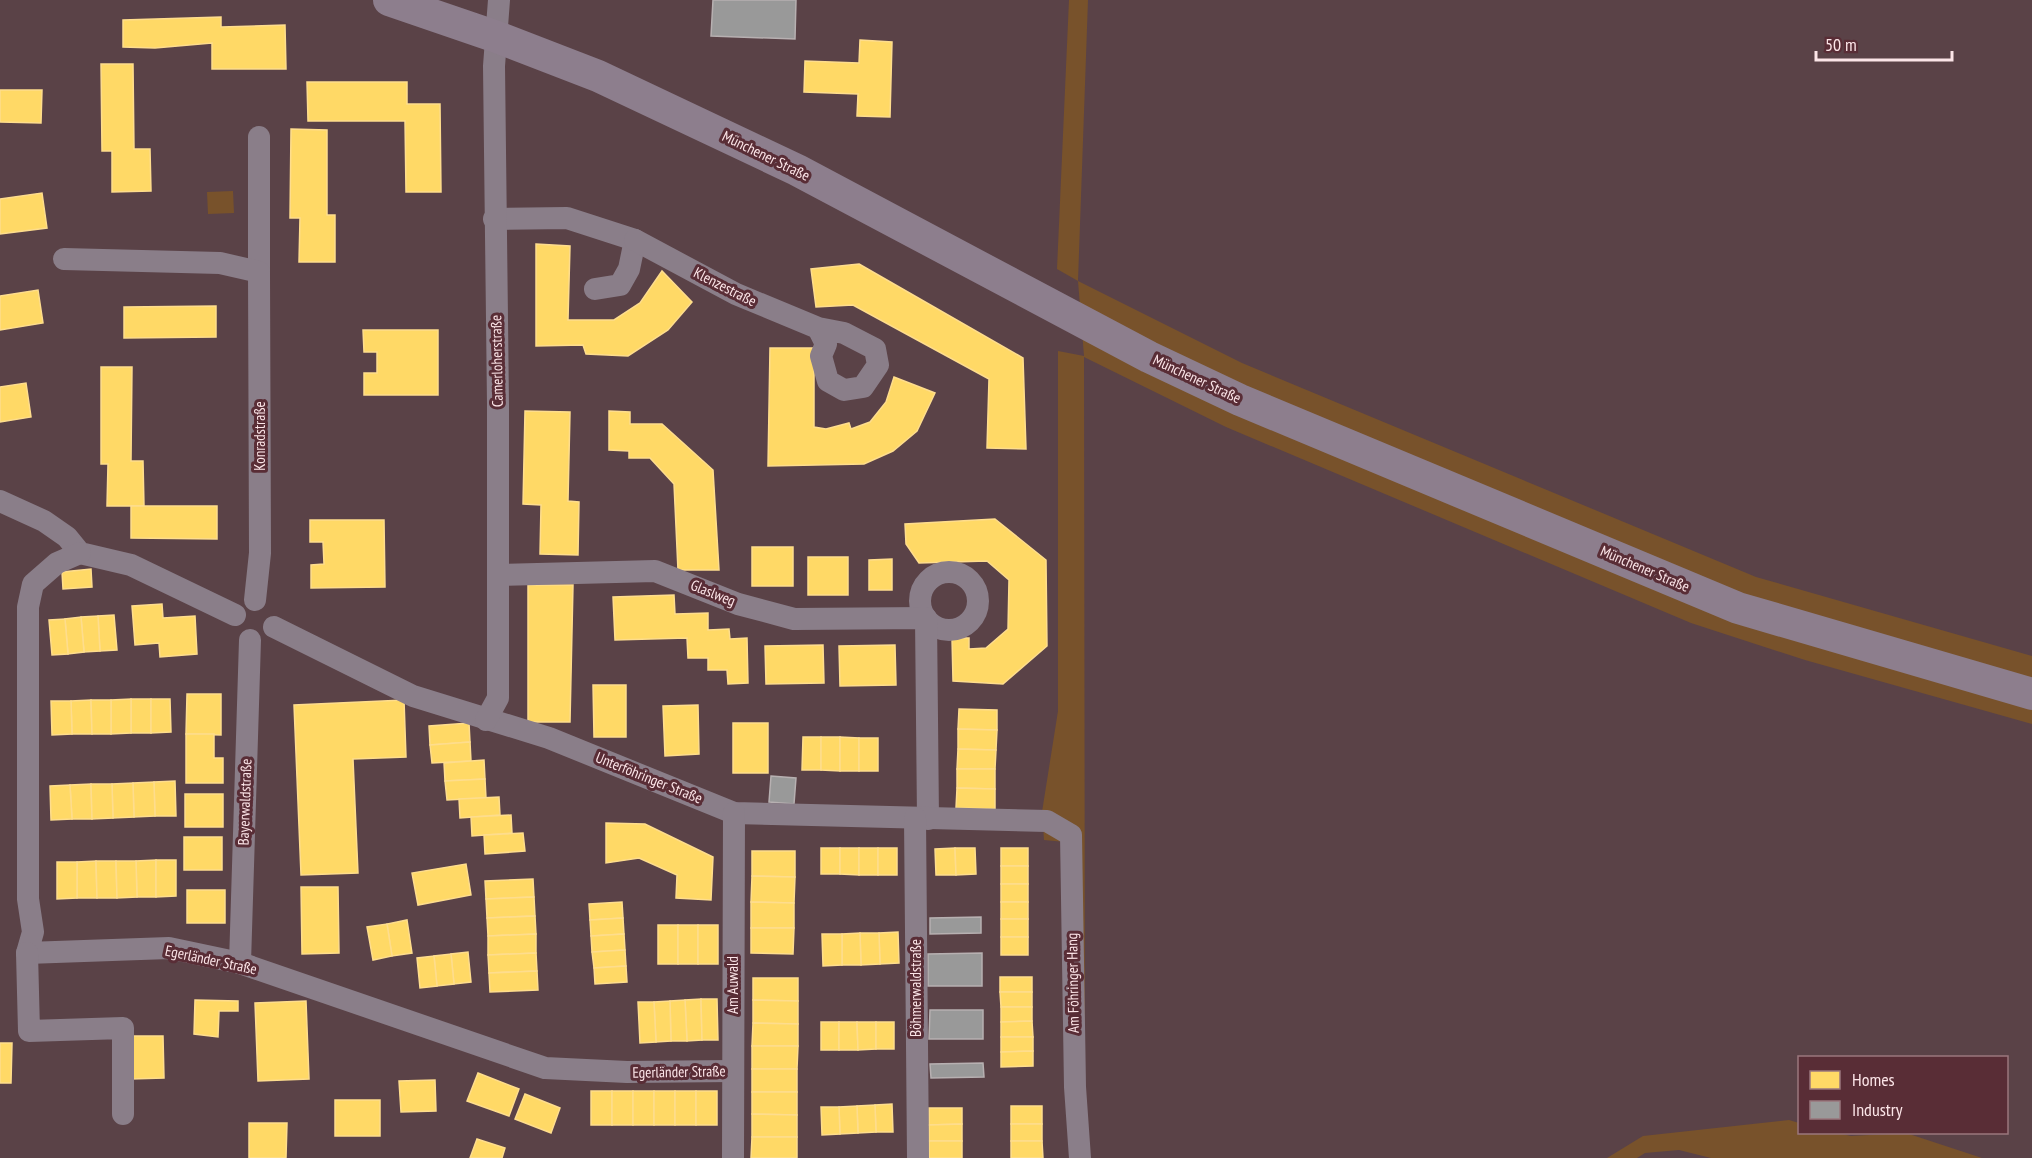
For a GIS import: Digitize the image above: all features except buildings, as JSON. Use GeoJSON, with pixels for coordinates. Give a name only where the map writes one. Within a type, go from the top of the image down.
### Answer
{"type":"FeatureCollection","features":[{"type":"Feature","properties":{"kind":"main road","name":"Münchener Straße"},"geometry":{"type":"LineString","coordinates":[[389,0],[497,37],[597,76],[797,170],[1149,357],[1240,400],[1738,608],[2032,694]]}},
{"type":"Feature","properties":{"kind":"street","name":"Camerloherstraße"},"geometry":{"type":"LineString","coordinates":[[486,720],[498,698],[494,66],[499,0]]}},
{"type":"Feature","properties":{"kind":"street","name":"Konradstraße"},"geometry":{"type":"LineString","coordinates":[[255,600],[260,553],[259,137]]}},
{"type":"Feature","properties":{"kind":"street","name":"Klenzestraße"},"geometry":{"type":"LineString","coordinates":[[494,219],[567,218],[635,240],[736,294],[818,328]]}},
{"type":"Feature","properties":{"kind":"street"},"geometry":{"type":"LineString","coordinates":[[595,289],[620,285],[629,269],[635,240]]}},
{"type":"Feature","properties":{"kind":"street"},"geometry":{"type":"LineString","coordinates":[[64,260],[220,263],[259,272]]}},
{"type":"Feature","properties":{"kind":"street"},"geometry":{"type":"LineString","coordinates":[[0,501],[52,526],[67,537],[80,553]]}},
{"type":"Feature","properties":{"kind":"street"},"geometry":{"type":"LineString","coordinates":[[123,1114],[123,1028],[29,1031],[27,953],[33,933],[28,898],[28,608],[33,584],[57,563],[80,553],[131,565],[235,615]]}},
{"type":"Feature","properties":{"kind":"street","name":"Glaslweg"},"geometry":{"type":"LineString","coordinates":[[499,575],[655,571],[738,604],[794,620],[926,618],[921,819]]}},
{"type":"Feature","properties":{"kind":"street"},"geometry":{"type":"LineString","coordinates":[[255,600],[272,609],[274,627],[267,637],[250,640],[244,638],[236,628],[235,615],[242,604],[255,600]]}},
{"type":"Feature","properties":{"kind":"street","name":"Unterföhringer Straße"},"geometry":{"type":"LineString","coordinates":[[274,627],[413,696],[549,738],[734,813],[1047,821]]}},
{"type":"Feature","properties":{"kind":"street","name":"Bayerwaldstraße"},"geometry":{"type":"LineString","coordinates":[[240,963],[250,640]]}},
{"type":"Feature","properties":{"kind":"street","name":"Am Auwald"},"geometry":{"type":"LineString","coordinates":[[733,1158],[734,813]]}},
{"type":"Feature","properties":{"kind":"street","name":"Böhmerwaldstraße"},"geometry":{"type":"LineString","coordinates":[[918,1158],[921,819]]}},
{"type":"Feature","properties":{"kind":"street","name":"Am Föhringer Hang"},"geometry":{"type":"LineString","coordinates":[[1047,821],[1071,835],[1075,1087],[1080,1158]]}},
{"type":"Feature","properties":{"kind":"street","name":"Egerländer Straße"},"geometry":{"type":"LineString","coordinates":[[27,953],[168,948],[240,963],[545,1068],[627,1072],[733,1071]]}},
{"type":"Feature","properties":{"kind":"shaded area"},"geometry":{"type":"Polygon","coordinates":[[[1069,0],[1088,0],[1078,281],[1057,269],[1069,0]]]}},
{"type":"Feature","properties":{"kind":"shaded area"},"geometry":{"type":"Polygon","coordinates":[[[233,191],[234,213],[208,214],[207,192],[233,191]]]}},
{"type":"Feature","properties":{"kind":"shaded area"},"geometry":{"type":"Polygon","coordinates":[[[1078,281],[1242,363],[1756,577],[2032,656],[2032,724],[1805,660],[1691,623],[1226,427],[1084,357],[1085,1086],[1065,842],[1044,840],[1042,812],[1058,711],[1058,351],[1084,356],[1078,281]]]}},
{"type":"Feature","properties":{"kind":"shaded area"},"geometry":{"type":"Polygon","coordinates":[[[1789,1120],[1798,1123],[1798,1134],[1851,1136],[1909,1134],[1982,1158],[1711,1158],[1679,1150],[1645,1153],[1637,1158],[1607,1158],[1643,1136],[1789,1120]]]}}]}
